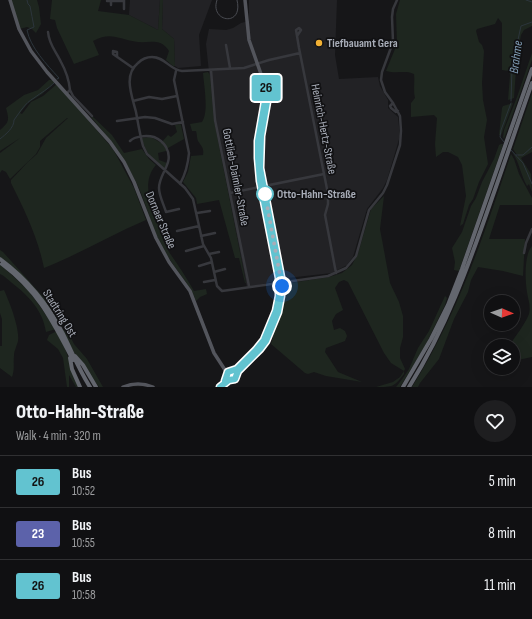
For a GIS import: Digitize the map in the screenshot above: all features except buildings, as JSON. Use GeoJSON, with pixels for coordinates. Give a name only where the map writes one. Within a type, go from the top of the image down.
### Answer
{"type":"FeatureCollection","features":[{"type":"Feature","properties":{"kind":"highway"},"geometry":{"type":"LineString","coordinates":[[403,387],[428,344],[448,305],[532,69]]}},
{"type":"Feature","properties":{"kind":"highway"},"geometry":{"type":"LineString","coordinates":[[409,387],[427,358],[453,304],[477,242],[532,83]]}},
{"type":"Feature","properties":{"kind":"highway","name":"Stadtring Ost"},"geometry":{"type":"LineString","coordinates":[[0,259],[17,273],[39,296],[52,314],[88,387]]}},
{"type":"Feature","properties":{"kind":"highway","name":"Stadtring Ost"},"geometry":{"type":"LineString","coordinates":[[0,262],[16,275],[38,300],[71,353]]}},
{"type":"Feature","properties":{"kind":"highway"},"geometry":{"type":"LineString","coordinates":[[71,353],[72,369],[80,387]]}},
{"type":"Feature","properties":{"kind":"highway"},"geometry":{"type":"LineString","coordinates":[[71,353],[84,366],[96,387]]}},
{"type":"Feature","properties":{"kind":"main road","name":"Dornaer Straße"},"geometry":{"type":"LineString","coordinates":[[10,0],[19,29],[31,51],[68,91],[110,142],[124,162],[134,182],[156,238],[169,262],[190,291],[214,353],[230,374],[237,374]]}},
{"type":"Feature","properties":{"kind":"main road"},"geometry":{"type":"LineString","coordinates":[[230,374],[235,379],[240,369],[266,341],[280,304],[281,282],[257,153],[258,141],[264,116],[265,84],[249,40],[245,0]]}},
{"type":"Feature","properties":{"kind":"main road"},"geometry":{"type":"LineString","coordinates":[[221,386],[230,374],[256,350],[264,340],[278,305],[281,282]]}},
{"type":"Feature","properties":{"kind":"main road"},"geometry":{"type":"LineString","coordinates":[[123,387],[131,384],[140,384],[153,387]]}},
{"type":"Feature","properties":{"kind":"street"},"geometry":{"type":"LineString","coordinates":[[107,0],[124,0],[124,9]]}},
{"type":"Feature","properties":{"kind":"street"},"geometry":{"type":"LineString","coordinates":[[300,53],[247,67],[176,71],[163,60],[150,57],[141,60],[133,68],[129,79],[140,137],[147,154],[190,193],[197,213],[204,246],[212,262],[217,286],[222,291],[248,286],[328,276],[346,268],[356,256],[369,210],[383,193],[387,185],[400,145],[401,131],[398,111],[385,92],[381,80],[382,72],[393,42],[392,17],[393,9],[397,0]]}},
{"type":"Feature","properties":{"kind":"street"},"geometry":{"type":"LineString","coordinates":[[48,32],[48,39],[61,61],[67,75],[68,91]]}},
{"type":"Feature","properties":{"kind":"street","name":"Heinrich-Hertz-Straße"},"geometry":{"type":"LineString","coordinates":[[297,36],[324,174],[328,200],[325,215],[336,273]]}},
{"type":"Feature","properties":{"kind":"street"},"geometry":{"type":"LineString","coordinates":[[226,45],[230,68]]}},
{"type":"Feature","properties":{"kind":"street"},"geometry":{"type":"LineString","coordinates":[[117,57],[133,68]]}},
{"type":"Feature","properties":{"kind":"street","name":"Gottlieb-Daimler-Straße"},"geometry":{"type":"LineString","coordinates":[[211,70],[215,120],[248,286]]}},
{"type":"Feature","properties":{"kind":"street"},"geometry":{"type":"LineString","coordinates":[[176,71],[174,80],[189,153],[186,173],[180,184]]}},
{"type":"Feature","properties":{"kind":"street","name":"Dornaer Straße"},"geometry":{"type":"LineString","coordinates":[[68,91],[92,116]]}},
{"type":"Feature","properties":{"kind":"street"},"geometry":{"type":"LineString","coordinates":[[133,101],[150,98],[162,99],[177,96]]}},
{"type":"Feature","properties":{"kind":"street"},"geometry":{"type":"LineString","coordinates":[[393,103],[390,106],[391,108],[396,112],[398,111]]}},
{"type":"Feature","properties":{"kind":"street"},"geometry":{"type":"LineString","coordinates":[[117,122],[145,117],[155,118],[172,124],[183,122]]}},
{"type":"Feature","properties":{"kind":"street"},"geometry":{"type":"LineString","coordinates":[[130,140],[148,136],[154,137],[163,144],[169,155],[168,164],[160,180],[159,188],[166,212],[179,209]]}},
{"type":"Feature","properties":{"kind":"street"},"geometry":{"type":"LineString","coordinates":[[230,193],[324,174]]}},
{"type":"Feature","properties":{"kind":"street"},"geometry":{"type":"LineString","coordinates":[[197,213],[210,210]]}},
{"type":"Feature","properties":{"kind":"street"},"geometry":{"type":"LineString","coordinates":[[177,231],[200,226]]}},
{"type":"Feature","properties":{"kind":"street"},"geometry":{"type":"LineString","coordinates":[[524,253],[526,243],[532,229]]}},
{"type":"Feature","properties":{"kind":"street"},"geometry":{"type":"LineString","coordinates":[[201,236],[215,233]]}},
{"type":"Feature","properties":{"kind":"street"},"geometry":{"type":"LineString","coordinates":[[186,251],[204,246]]}},
{"type":"Feature","properties":{"kind":"street"},"geometry":{"type":"LineString","coordinates":[[208,254],[219,252]]}},
{"type":"Feature","properties":{"kind":"street"},"geometry":{"type":"LineString","coordinates":[[198,266],[212,262]]}},
{"type":"Feature","properties":{"kind":"street"},"geometry":{"type":"LineString","coordinates":[[214,272],[225,269]]}},
{"type":"Feature","properties":{"kind":"street"},"geometry":{"type":"LineString","coordinates":[[204,282],[216,280]]}},
{"type":"Feature","properties":{"kind":"shaded area"},"geometry":{"type":"Polygon","coordinates":[[[11,0],[37,0],[41,24],[36,33],[27,27],[20,29],[11,0]]]}},
{"type":"Feature","properties":{"kind":"shaded area"},"geometry":{"type":"Polygon","coordinates":[[[52,0],[101,0],[98,11],[129,15],[158,30],[160,0],[163,0],[162,29],[174,39],[175,66],[166,60],[169,51],[162,44],[155,42],[131,41],[111,36],[93,41],[99,55],[74,64],[57,28],[55,20],[50,19],[52,0]]]}},
{"type":"Feature","properties":{"kind":"shaded area"},"geometry":{"type":"Polygon","coordinates":[[[130,0],[160,0],[158,30],[129,15],[130,0]]]}},
{"type":"Feature","properties":{"kind":"shaded area"},"geometry":{"type":"Polygon","coordinates":[[[163,0],[212,0],[199,35],[201,66],[178,68],[175,66],[174,39],[162,29],[163,0]]]}},
{"type":"Feature","properties":{"kind":"shaded area"},"geometry":{"type":"Polygon","coordinates":[[[249,0],[337,0],[335,55],[339,79],[378,77],[380,86],[388,100],[388,108],[398,117],[400,136],[387,180],[383,188],[367,209],[353,257],[347,265],[332,273],[287,278],[247,288],[214,120],[206,44],[209,29],[226,30],[249,21],[249,0]]]}},
{"type":"Feature","properties":{"kind":"shaded area"},"geometry":{"type":"Polygon","coordinates":[[[400,0],[532,0],[532,26],[524,30],[521,35],[517,56],[514,98],[508,100],[510,75],[509,71],[502,70],[502,23],[498,18],[495,24],[477,29],[476,31],[479,42],[484,51],[482,83],[483,100],[487,120],[484,137],[488,164],[469,205],[463,224],[460,226],[466,196],[462,165],[458,157],[448,152],[443,152],[436,157],[435,144],[437,118],[434,115],[411,117],[411,103],[415,98],[414,74],[407,72],[386,71],[397,44],[396,14],[400,0]]]}},
{"type":"Feature","properties":{"kind":"shaded area"},"geometry":{"type":"Polygon","coordinates":[[[532,53],[532,60],[504,139],[504,130],[532,53]]]}},
{"type":"Feature","properties":{"kind":"shaded area"},"geometry":{"type":"Polygon","coordinates":[[[208,72],[210,75],[214,120],[246,283],[239,258],[235,258],[219,200],[197,204],[196,198],[183,182],[188,172],[191,156],[203,155],[203,149],[198,141],[196,131],[192,131],[190,124],[202,122],[204,118],[206,99],[203,73],[208,72]]]}},
{"type":"Feature","properties":{"kind":"shaded area"},"geometry":{"type":"Polygon","coordinates":[[[49,80],[53,80],[55,82],[42,94],[28,103],[20,113],[22,114],[31,102],[43,96],[57,84],[113,149],[134,188],[146,220],[44,268],[35,235],[11,180],[37,154],[46,138],[68,118],[40,141],[40,147],[36,154],[10,179],[6,172],[2,170],[0,173],[0,153],[20,138],[0,151],[0,130],[6,125],[8,120],[6,108],[24,95],[38,90],[49,80]]]}},
{"type":"Feature","properties":{"kind":"shaded area"},"geometry":{"type":"Polygon","coordinates":[[[532,93],[532,152],[521,158],[531,174],[532,192],[529,184],[527,186],[525,182],[512,152],[518,157],[518,154],[517,155],[513,149],[532,93]]]}},
{"type":"Feature","properties":{"kind":"shaded area"},"geometry":{"type":"Polygon","coordinates":[[[513,103],[502,133],[499,135],[502,108],[503,106],[513,103]]]}},
{"type":"Feature","properties":{"kind":"shaded area"},"geometry":{"type":"Polygon","coordinates":[[[92,116],[112,135],[124,153],[142,149],[149,159],[156,165],[151,172],[148,186],[152,209],[167,249],[194,291],[206,289],[207,294],[200,297],[196,301],[189,287],[170,261],[162,247],[141,193],[131,172],[106,134],[91,117],[92,116]]]}},
{"type":"Feature","properties":{"kind":"shaded area"},"geometry":{"type":"Polygon","coordinates":[[[180,124],[184,139],[168,148],[166,151],[158,153],[159,160],[167,163],[165,168],[163,168],[147,151],[142,138],[151,137],[161,143],[168,135],[171,137],[177,132],[175,125],[180,124]]]}},
{"type":"Feature","properties":{"kind":"shaded area"},"geometry":{"type":"Polygon","coordinates":[[[503,144],[502,148],[459,271],[454,270],[455,262],[452,248],[462,232],[471,206],[494,159],[499,145],[503,144]]]}},
{"type":"Feature","properties":{"kind":"shaded area"},"geometry":{"type":"Polygon","coordinates":[[[511,154],[519,174],[532,198],[532,205],[500,205],[489,239],[525,239],[523,276],[478,267],[471,280],[468,292],[454,319],[439,359],[418,387],[412,387],[443,331],[469,274],[511,154]]]}},
{"type":"Feature","properties":{"kind":"shaded area"},"geometry":{"type":"Polygon","coordinates":[[[384,196],[380,229],[390,283],[399,302],[403,316],[403,337],[400,348],[400,358],[405,369],[404,371],[391,363],[384,353],[348,282],[344,280],[339,282],[335,288],[343,310],[336,314],[332,321],[334,330],[340,328],[345,331],[347,336],[345,341],[326,348],[325,352],[338,372],[362,382],[326,376],[314,372],[308,374],[305,373],[271,344],[273,337],[272,330],[280,313],[284,284],[329,277],[342,273],[352,265],[358,253],[371,209],[384,196]]]}},
{"type":"Feature","properties":{"kind":"shaded area"},"geometry":{"type":"Polygon","coordinates":[[[532,246],[532,357],[520,360],[520,339],[514,339],[520,331],[530,311],[526,287],[526,261],[529,250],[532,246]]]}},
{"type":"Feature","properties":{"kind":"shaded area"},"geometry":{"type":"Polygon","coordinates":[[[0,250],[47,301],[64,325],[61,327],[34,289],[19,273],[0,257],[0,250]]]}},
{"type":"Feature","properties":{"kind":"shaded area"},"geometry":{"type":"Polygon","coordinates":[[[0,264],[29,291],[56,329],[46,332],[42,317],[34,304],[18,288],[0,274],[0,264]]]}},
{"type":"Feature","properties":{"kind":"shaded area"},"geometry":{"type":"Polygon","coordinates":[[[4,290],[14,315],[18,336],[14,354],[14,369],[12,377],[0,368],[2,319],[0,313],[0,291],[4,290]]]}},
{"type":"Feature","properties":{"kind":"shaded area"},"geometry":{"type":"Polygon","coordinates":[[[445,296],[447,298],[445,305],[424,348],[400,387],[396,387],[409,369],[418,348],[429,331],[445,296]]]}},
{"type":"Feature","properties":{"kind":"shaded area"},"geometry":{"type":"Polygon","coordinates":[[[66,328],[74,344],[87,359],[103,387],[99,387],[74,353],[62,330],[66,328]]]}},
{"type":"Feature","properties":{"kind":"shaded area"},"geometry":{"type":"Polygon","coordinates":[[[57,331],[79,387],[76,387],[69,375],[69,387],[67,387],[63,358],[58,349],[47,340],[49,335],[57,331]]]}},
{"type":"Feature","properties":{"kind":"shaded area"},"geometry":{"type":"Polygon","coordinates":[[[404,371],[404,374],[395,384],[386,387],[376,387],[393,382],[400,377],[404,371]]]}},
{"type":"Feature","properties":{"kind":"waterway"},"geometry":{"type":"LineString","coordinates":[[27,0],[30,6],[34,27],[27,30],[29,36],[35,49],[59,78],[57,79]]}},
{"type":"Feature","properties":{"kind":"waterway","name":"Brahme"},"geometry":{"type":"LineString","coordinates":[[526,0],[532,2]]}},
{"type":"Feature","properties":{"kind":"waterway","name":"Brahme"},"geometry":{"type":"LineString","coordinates":[[511,101],[512,67],[521,26],[532,22]]}},
{"type":"Feature","properties":{"kind":"waterway"},"geometry":{"type":"LineString","coordinates":[[0,139],[11,128],[14,120],[25,105],[55,82]]}},
{"type":"Feature","properties":{"kind":"waterway","name":"Brahme"},"geometry":{"type":"LineString","coordinates":[[504,142],[500,137],[501,130],[511,103]]}},
{"type":"Feature","properties":{"kind":"waterway"},"geometry":{"type":"LineString","coordinates":[[516,155],[523,155],[532,147]]}},
{"type":"Feature","properties":{"kind":"waterway","name":"Brahme"},"geometry":{"type":"LineString","coordinates":[[510,149],[523,163],[532,184]]}},
{"type":"Feature","properties":{"kind":"tram line"},"geometry":{"type":"LineString","coordinates":[[217,0],[216,7],[218,13],[227,19],[236,15],[238,9],[237,0]]}},
{"type":"Feature","properties":{"kind":"bus line","name":"26"},"geometry":{"type":"LineString","coordinates":[[220,387],[229,380],[234,380],[238,371],[264,344],[280,304],[282,286],[281,277],[260,168],[261,136],[267,102],[267,91],[265,84],[265,106],[260,126],[258,158],[260,181],[279,278],[280,288],[278,305],[266,336],[260,346],[237,369],[228,372],[225,381]]}},
{"type":"Feature","properties":{"kind":"place","name":"Tiefbauamt Gera"},"geometry":{"type":"Point","coordinates":[319,43]}},
{"type":"Feature","properties":{"kind":"place","name":"Otto-Hahn-Straße"},"geometry":{"type":"Point","coordinates":[265,194]}},
{"type":"Feature","properties":{"kind":"route"},"geometry":{"type":"LineString","coordinates":[[265,194],[282,286]]}}]}
